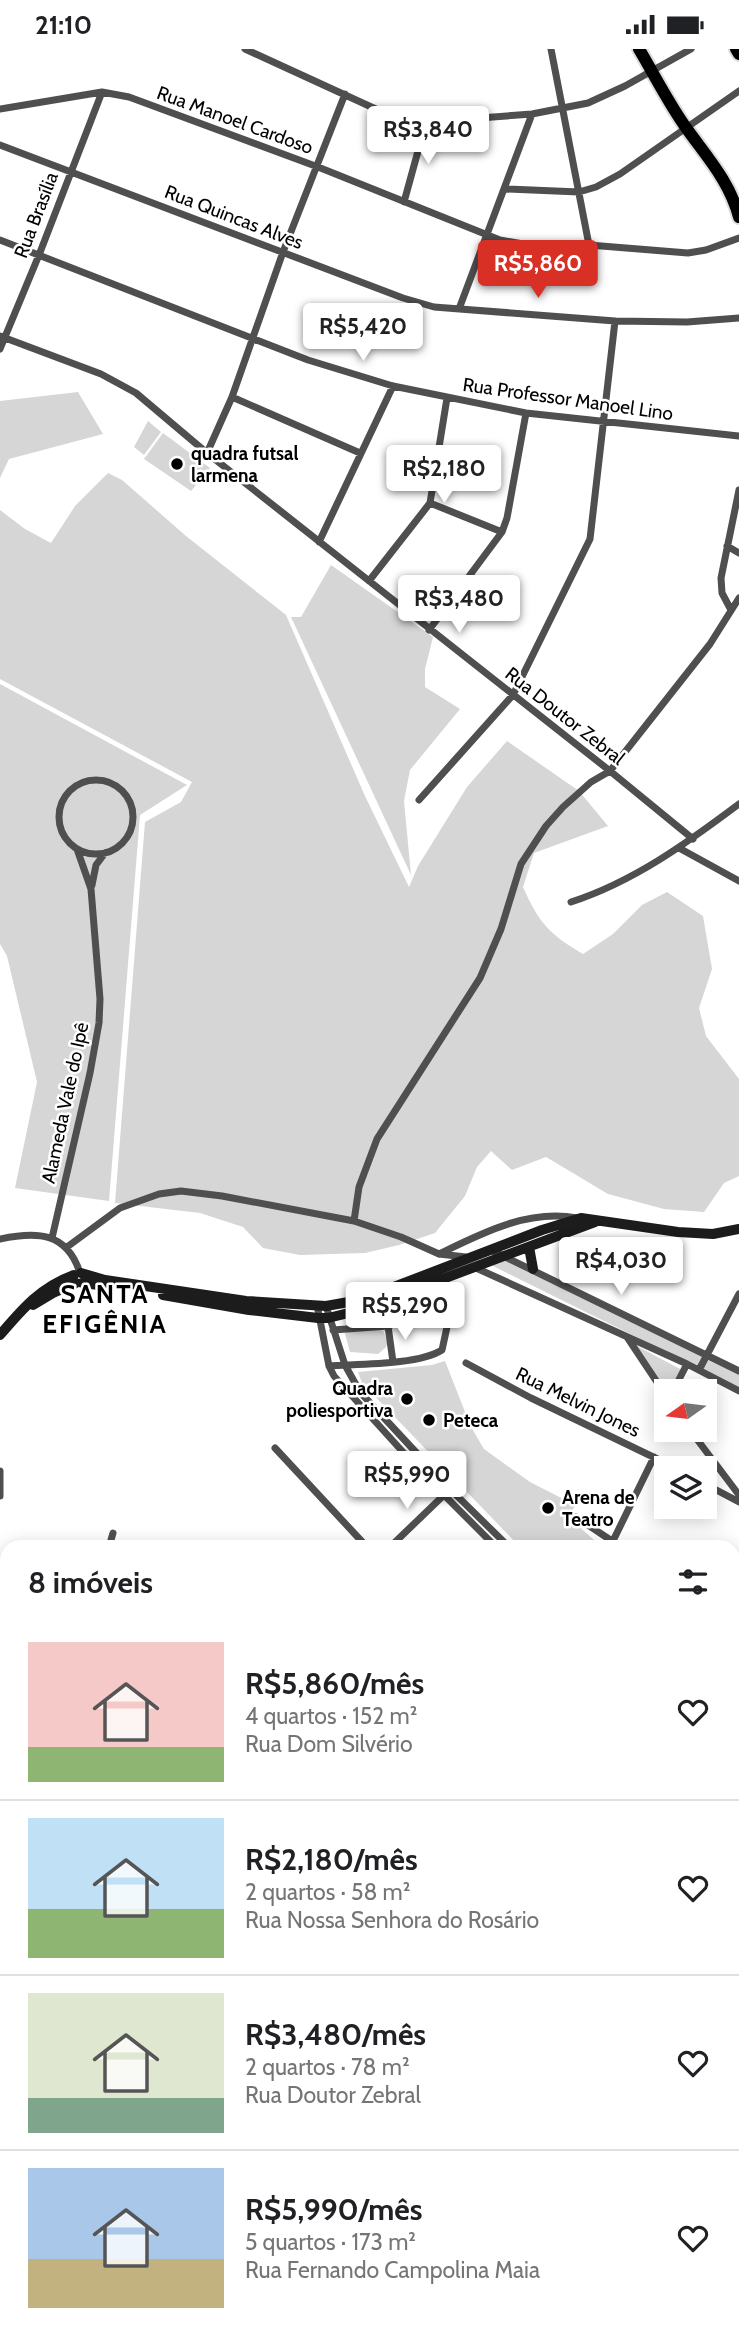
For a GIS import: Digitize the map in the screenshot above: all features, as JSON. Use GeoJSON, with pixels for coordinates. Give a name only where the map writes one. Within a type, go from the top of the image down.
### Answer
{"type":"FeatureCollection","features":[{"type":"Feature","properties":{"kind":"highway"},"geometry":{"type":"LineString","coordinates":[[639,49],[685,127],[724,179],[735,201],[739,217]]}},
{"type":"Feature","properties":{"kind":"highway"},"geometry":{"type":"LineString","coordinates":[[736,49],[739,54]]}},
{"type":"Feature","properties":{"kind":"main road"},"geometry":{"type":"LineString","coordinates":[[78,1275],[249,1310],[323,1318],[357,1311],[473,1263],[491,1250],[542,1230],[581,1219],[678,1233],[713,1234],[739,1229]]}},
{"type":"Feature","properties":{"kind":"main road"},"geometry":{"type":"LineString","coordinates":[[0,1335],[13,1320],[78,1275],[246,1301],[321,1306],[360,1300],[473,1263],[503,1256],[599,1221]]}},
{"type":"Feature","properties":{"kind":"main road"},"geometry":{"type":"LineString","coordinates":[[528,1247],[533,1269]]}},
{"type":"Feature","properties":{"kind":"street"},"geometry":{"type":"LineString","coordinates":[[244,49],[391,116],[426,123],[532,114],[588,103],[691,49]]}},
{"type":"Feature","properties":{"kind":"street"},"geometry":{"type":"LineString","coordinates":[[551,49],[589,245]]}},
{"type":"Feature","properties":{"kind":"street"},"geometry":{"type":"LineString","coordinates":[[505,189],[579,192],[596,187],[620,174],[739,91]]}},
{"type":"Feature","properties":{"kind":"street","name":"Rua Manoel Cardoso"},"geometry":{"type":"LineString","coordinates":[[0,109],[102,92],[129,97],[317,167],[486,236],[523,244],[589,245],[688,253],[706,250],[739,238]]}},
{"type":"Feature","properties":{"kind":"street","name":"Rua Brasília"},"geometry":{"type":"LineString","coordinates":[[0,349],[2,337],[39,255],[102,92]]}},
{"type":"Feature","properties":{"kind":"street"},"geometry":{"type":"LineString","coordinates":[[207,453],[232,397],[283,252],[345,94]]}},
{"type":"Feature","properties":{"kind":"street"},"geometry":{"type":"LineString","coordinates":[[459,309],[532,114]]}},
{"type":"Feature","properties":{"kind":"street"},"geometry":{"type":"LineString","coordinates":[[404,202],[426,123]]}},
{"type":"Feature","properties":{"kind":"street","name":"Rua Quincas Alves"},"geometry":{"type":"LineString","coordinates":[[0,145],[402,298],[433,307],[615,321],[687,322],[739,317]]}},
{"type":"Feature","properties":{"kind":"street","name":"Rua Professor Manoel Lino"},"geometry":{"type":"LineString","coordinates":[[0,240],[334,369],[393,386],[526,413],[739,436]]}},
{"type":"Feature","properties":{"kind":"street"},"geometry":{"type":"LineString","coordinates":[[419,800],[513,695],[590,539],[615,321]]}},
{"type":"Feature","properties":{"kind":"street","name":"Rua Doutor Zebral"},"geometry":{"type":"LineString","coordinates":[[2,337],[121,383],[693,839]]}},
{"type":"Feature","properties":{"kind":"street"},"geometry":{"type":"LineString","coordinates":[[318,542],[393,386]]}},
{"type":"Feature","properties":{"kind":"street"},"geometry":{"type":"LineString","coordinates":[[232,397],[360,453]]}},
{"type":"Feature","properties":{"kind":"street"},"geometry":{"type":"LineString","coordinates":[[369,580],[430,503],[447,398]]}},
{"type":"Feature","properties":{"kind":"street"},"geometry":{"type":"LineString","coordinates":[[429,630],[502,532],[507,519],[526,413]]}},
{"type":"Feature","properties":{"kind":"street"},"geometry":{"type":"LineString","coordinates":[[731,610],[722,593],[721,578],[739,490]]}},
{"type":"Feature","properties":{"kind":"street"},"geometry":{"type":"LineString","coordinates":[[430,503],[502,532]]}},
{"type":"Feature","properties":{"kind":"street"},"geometry":{"type":"LineString","coordinates":[[727,546],[739,553]]}},
{"type":"Feature","properties":{"kind":"street"},"geometry":{"type":"LineString","coordinates":[[354,1221],[359,1187],[377,1139],[480,978],[501,929],[521,864],[546,826],[563,807],[591,782],[611,771],[710,644],[739,598]]}},
{"type":"Feature","properties":{"kind":"street"},"geometry":{"type":"LineString","coordinates":[[101,780],[115,785],[132,808],[132,823],[127,836],[118,847],[105,853],[90,854],[77,849],[66,839],[60,826],[59,811],[64,798],[74,787],[87,781],[101,780]]}},
{"type":"Feature","properties":{"kind":"street"},"geometry":{"type":"LineString","coordinates":[[571,902],[618,883],[679,848],[739,804]]}},
{"type":"Feature","properties":{"kind":"street"},"geometry":{"type":"LineString","coordinates":[[679,848],[739,881]]}},
{"type":"Feature","properties":{"kind":"street","name":"Alameda Vale do Ipê"},"geometry":{"type":"LineString","coordinates":[[52,1238],[99,1023],[100,999],[91,889],[77,849]]}},
{"type":"Feature","properties":{"kind":"street","name":"Alameda Vale do Ipê"},"geometry":{"type":"LineString","coordinates":[[91,889],[96,865],[105,853]]}},
{"type":"Feature","properties":{"kind":"street"},"geometry":{"type":"LineString","coordinates":[[66,1247],[120,1208],[168,1192],[222,1196],[354,1221],[439,1254],[473,1263],[739,1391]]}},
{"type":"Feature","properties":{"kind":"street"},"geometry":{"type":"LineString","coordinates":[[439,1254],[517,1222],[547,1215],[581,1219]]}},
{"type":"Feature","properties":{"kind":"street"},"geometry":{"type":"LineString","coordinates":[[0,1239],[35,1235],[52,1238],[75,1257],[78,1275]]}},
{"type":"Feature","properties":{"kind":"street"},"geometry":{"type":"LineString","coordinates":[[491,1250],[739,1371]]}},
{"type":"Feature","properties":{"kind":"street"},"geometry":{"type":"LineString","coordinates":[[699,1370],[739,1294]]}},
{"type":"Feature","properties":{"kind":"street"},"geometry":{"type":"LineString","coordinates":[[321,1306],[329,1366],[334,1376],[488,1540]]}},
{"type":"Feature","properties":{"kind":"street"},"geometry":{"type":"LineString","coordinates":[[329,1366],[393,1362],[433,1355],[442,1350],[447,1327],[442,1317],[431,1314],[388,1326],[332,1330]]}},
{"type":"Feature","properties":{"kind":"street"},"geometry":{"type":"LineString","coordinates":[[323,1318],[332,1330],[359,1392],[502,1540]]}},
{"type":"Feature","properties":{"kind":"street"},"geometry":{"type":"LineString","coordinates":[[388,1326],[393,1362]]}},
{"type":"Feature","properties":{"kind":"street"},"geometry":{"type":"LineString","coordinates":[[627,1337],[655,1379]]}},
{"type":"Feature","properties":{"kind":"street","name":"Rua Melvin Jones"},"geometry":{"type":"LineString","coordinates":[[466,1363],[550,1408],[654,1457]]}},
{"type":"Feature","properties":{"kind":"street"},"geometry":{"type":"LineString","coordinates":[[679,1379],[687,1364]]}},
{"type":"Feature","properties":{"kind":"street"},"geometry":{"type":"LineString","coordinates":[[700,1442],[739,1495]]}},
{"type":"Feature","properties":{"kind":"street"},"geometry":{"type":"LineString","coordinates":[[275,1448],[360,1540]]}},
{"type":"Feature","properties":{"kind":"street"},"geometry":{"type":"LineString","coordinates":[[613,1540],[654,1457]]}},
{"type":"Feature","properties":{"kind":"street"},"geometry":{"type":"LineString","coordinates":[[0,1477],[0,1496]]}},
{"type":"Feature","properties":{"kind":"street"},"geometry":{"type":"LineString","coordinates":[[717,1490],[739,1502]]}},
{"type":"Feature","properties":{"kind":"street"},"geometry":{"type":"LineString","coordinates":[[397,1540],[444,1495]]}},
{"type":"Feature","properties":{"kind":"street"},"geometry":{"type":"LineString","coordinates":[[576,1517],[605,1540]]}},
{"type":"Feature","properties":{"kind":"street"},"geometry":{"type":"LineString","coordinates":[[111,1540],[113,1533]]}},
{"type":"Feature","properties":{"kind":"shaded area"},"geometry":{"type":"Polygon","coordinates":[[[78,392],[103,434],[9,459],[0,478],[0,401],[78,392]]]}},
{"type":"Feature","properties":{"kind":"shaded area"},"geometry":{"type":"Polygon","coordinates":[[[148,421],[161,432],[144,455],[134,447],[148,421]]]}},
{"type":"Feature","properties":{"kind":"shaded area","name":"quadra futsal larmena"},"geometry":{"type":"Polygon","coordinates":[[[163,433],[210,468],[191,491],[144,459],[163,433]]]}},
{"type":"Feature","properties":{"kind":"shaded area"},"geometry":{"type":"Polygon","coordinates":[[[108,473],[122,480],[186,536],[286,615],[365,796],[409,887],[418,866],[467,787],[507,741],[579,791],[608,826],[534,853],[523,887],[534,910],[553,934],[583,954],[613,934],[642,905],[667,892],[703,916],[712,969],[699,1008],[706,1036],[739,1079],[739,1176],[724,1183],[704,1212],[664,1209],[608,1194],[546,1157],[512,1170],[491,1151],[477,1167],[465,1196],[435,1233],[365,1253],[300,1255],[263,1248],[243,1227],[200,1213],[115,1203],[145,822],[181,802],[192,782],[0,679],[0,510],[25,529],[51,543],[75,506],[108,473]]]}},
{"type":"Feature","properties":{"kind":"shaded area"},"geometry":{"type":"Polygon","coordinates":[[[331,565],[433,637],[425,669],[425,687],[460,709],[410,770],[404,801],[411,875],[291,617],[301,617],[331,565]]]}},
{"type":"Feature","properties":{"kind":"shaded area"},"geometry":{"type":"Polygon","coordinates":[[[0,684],[187,785],[140,815],[109,1201],[15,1188],[37,1082],[7,956],[0,944],[0,684]]]}},
{"type":"Feature","properties":{"kind":"shaded area"},"geometry":{"type":"Polygon","coordinates":[[[503,1260],[704,1355],[697,1367],[491,1265],[503,1260]]]}},
{"type":"Feature","properties":{"kind":"shaded area"},"geometry":{"type":"Polygon","coordinates":[[[344,1330],[383,1331],[388,1342],[386,1347],[378,1354],[350,1352],[344,1330]]]}},
{"type":"Feature","properties":{"kind":"shaded area"},"geometry":{"type":"Polygon","coordinates":[[[637,1346],[682,1370],[675,1379],[660,1379],[637,1346]]]}},
{"type":"Feature","properties":{"kind":"shaded area"},"geometry":{"type":"Polygon","coordinates":[[[707,1360],[739,1374],[739,1389],[718,1379],[700,1371],[707,1360]]]}},
{"type":"Feature","properties":{"kind":"shaded area"},"geometry":{"type":"Polygon","coordinates":[[[445,1361],[471,1427],[484,1449],[530,1482],[575,1505],[569,1518],[594,1540],[513,1540],[362,1383],[358,1372],[432,1365],[445,1361]]]}},
{"type":"Feature","properties":{"kind":"place","name":"quadra futsal larmena"},"geometry":{"type":"Point","coordinates":[177,464]}},
{"type":"Feature","properties":{"kind":"place","name":"Quadra poliesportiva"},"geometry":{"type":"Point","coordinates":[407,1399]}},
{"type":"Feature","properties":{"kind":"place","name":"Peteca"},"geometry":{"type":"Point","coordinates":[429,1420]}},
{"type":"Feature","properties":{"kind":"place","name":"Arena de Teatro"},"geometry":{"type":"Point","coordinates":[548,1508]}},
{"type":"Feature","properties":{"kind":"district","name":"SANTA EFIGÊNIA"},"geometry":{"type":"Point","coordinates":[105,1308]}}]}
